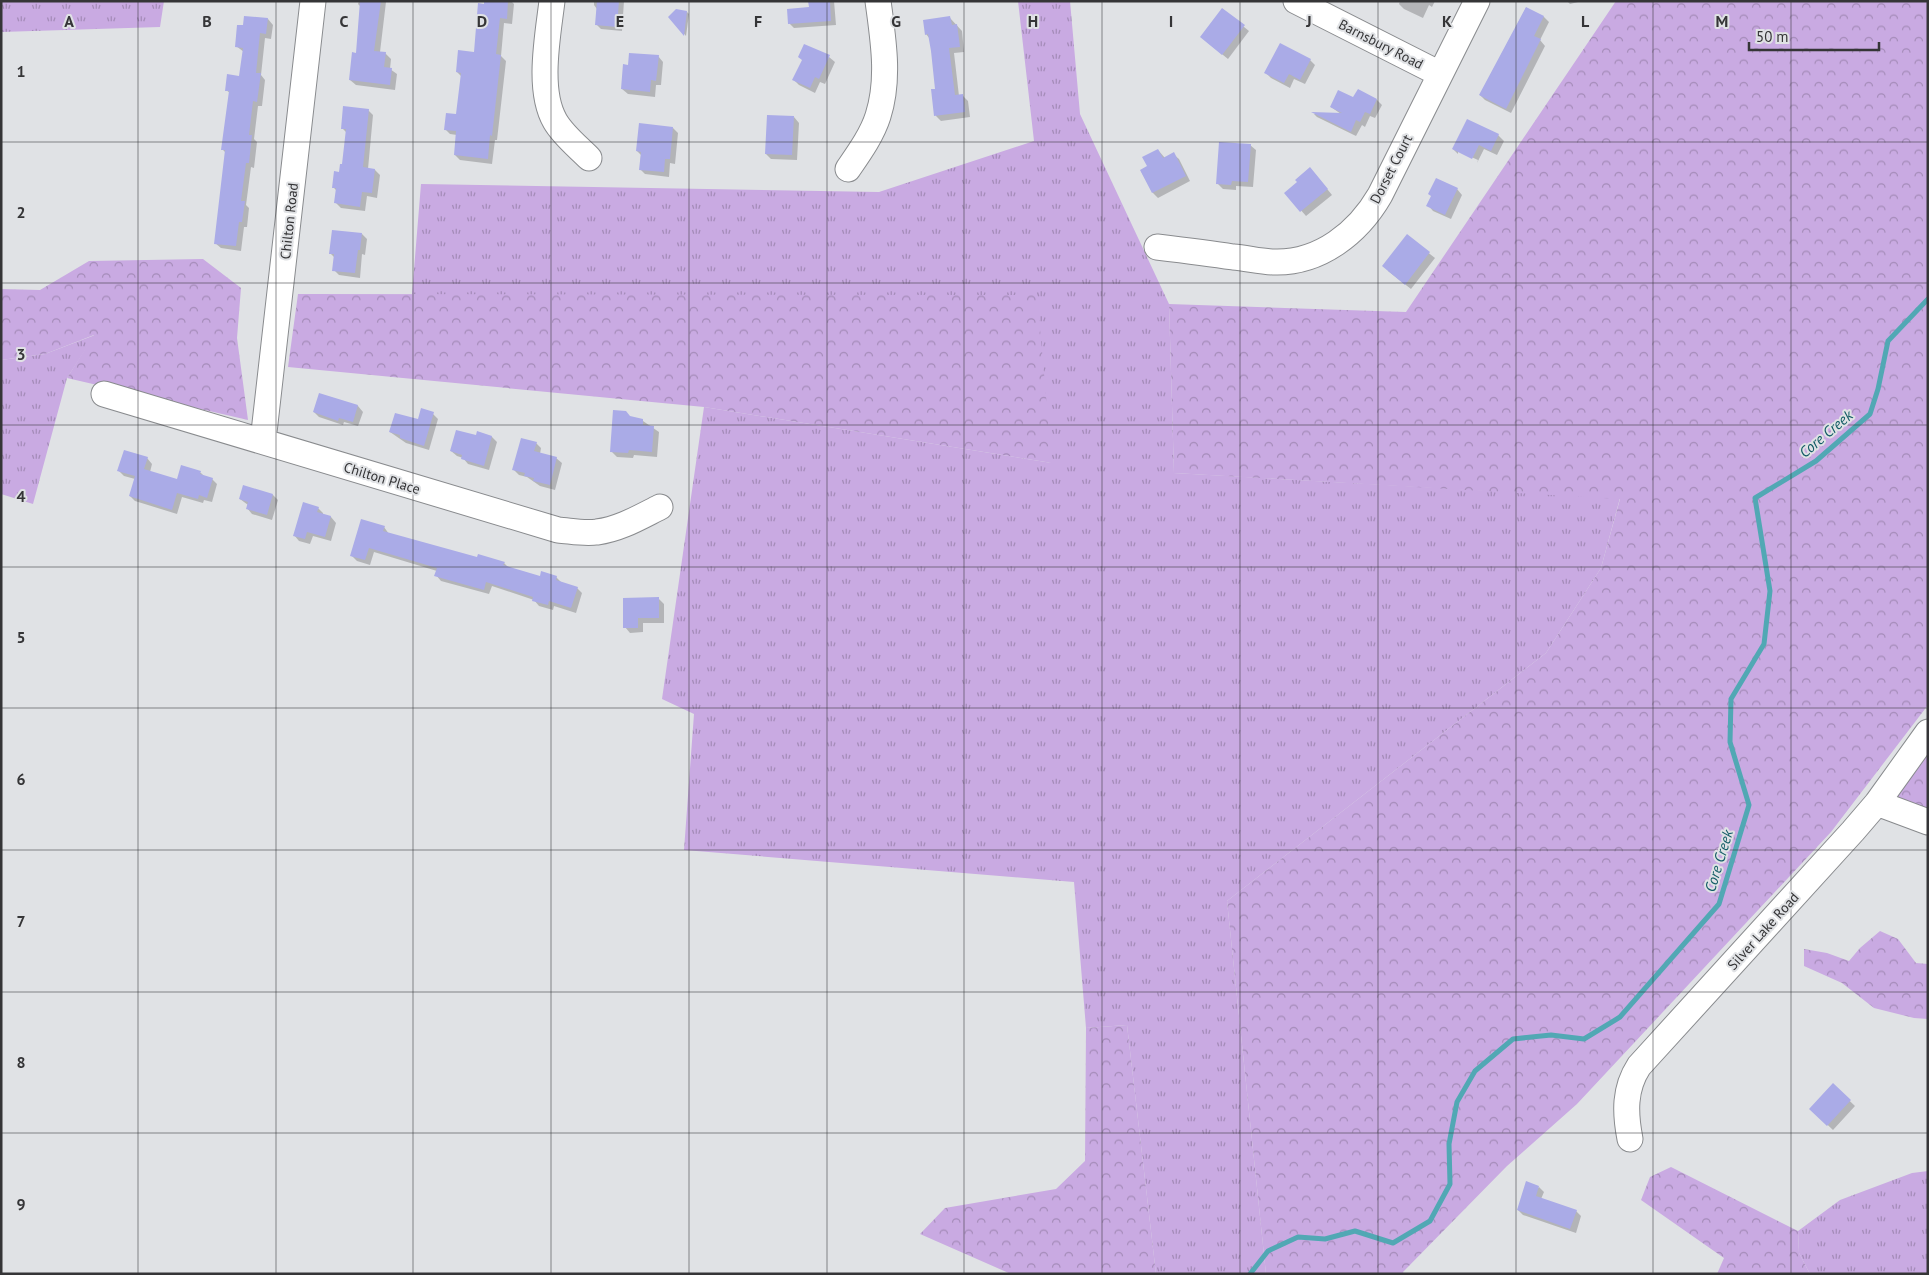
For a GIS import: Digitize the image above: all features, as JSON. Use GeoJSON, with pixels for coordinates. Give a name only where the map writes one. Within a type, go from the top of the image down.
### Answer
{"type":"FeatureCollection","features":[{"type":"Feature","properties":{"kind":"street","name":"Chilton Road"},"geometry":{"type":"LineString","coordinates":[[263,441],[313,1]]}},
{"type":"Feature","properties":{"kind":"street"},"geometry":{"type":"LineString","coordinates":[[552,1],[546,54],[546,85],[549,103],[554,119],[563,133],[589,158]]}},
{"type":"Feature","properties":{"kind":"street"},"geometry":{"type":"LineString","coordinates":[[848,169],[875,124],[884,89],[885,59],[878,1]]}},
{"type":"Feature","properties":{"kind":"street","name":"Barnsbury Road"},"geometry":{"type":"LineString","coordinates":[[1296,1],[1440,74]]}},
{"type":"Feature","properties":{"kind":"street","name":"Dorset Court"},"geometry":{"type":"LineString","coordinates":[[1156,247],[1274,262],[1295,261],[1335,245],[1372,208],[1477,1]]}},
{"type":"Feature","properties":{"kind":"street","name":"Chilton Place"},"geometry":{"type":"LineString","coordinates":[[104,394],[509,517],[558,530],[586,533],[598,532],[621,526],[660,507]]}},
{"type":"Feature","properties":{"kind":"street","name":"Silver Lake Road"},"geometry":{"type":"LineString","coordinates":[[1630,1139],[1626,1105],[1628,1086],[1639,1066],[1715,986],[1878,803],[1928,732]]}},
{"type":"Feature","properties":{"kind":"street"},"geometry":{"type":"LineString","coordinates":[[1878,803],[1928,822]]}},
{"type":"Feature","properties":{"kind":"green space"},"geometry":{"type":"Polygon","coordinates":[[[1,1],[164,1],[160,27],[1,32],[1,1]]]}},
{"type":"Feature","properties":{"kind":"green space"},"geometry":{"type":"Polygon","coordinates":[[[1018,1],[1070,1],[1080,114],[1169,304],[1174,473],[1620,498],[1601,568],[1546,653],[1227,901],[1266,1274],[1156,1274],[1127,1025],[1086,1028],[1074,882],[684,850],[694,714],[662,699],[704,407],[1052,463],[412,294],[421,184],[879,192],[1034,141],[1018,1]]]}},
{"type":"Feature","properties":{"kind":"green space"},"geometry":{"type":"Polygon","coordinates":[[[1616,1],[1928,1],[1928,705],[1831,832],[1577,1104],[1507,1166],[1403,1272],[1404,1274],[1266,1274],[1227,901],[1546,653],[1601,568],[1620,499],[1174,473],[1169,304],[1406,312],[1616,1]]]}},
{"type":"Feature","properties":{"kind":"green space"},"geometry":{"type":"Polygon","coordinates":[[[203,259],[241,288],[237,338],[248,420],[67,378],[94,335],[45,354],[1,360],[1,289],[40,290],[89,261],[203,259]]]}},
{"type":"Feature","properties":{"kind":"green space"},"geometry":{"type":"Polygon","coordinates":[[[298,294],[1037,295],[1052,463],[704,407],[288,367],[298,294]]]}},
{"type":"Feature","properties":{"kind":"green space"},"geometry":{"type":"Polygon","coordinates":[[[95,335],[67,378],[33,504],[1,494],[1,360],[45,354],[95,335]]]}},
{"type":"Feature","properties":{"kind":"green space"},"geometry":{"type":"Polygon","coordinates":[[[1928,741],[1928,815],[1886,801],[1928,741]]]}},
{"type":"Feature","properties":{"kind":"green space"},"geometry":{"type":"Polygon","coordinates":[[[1880,931],[1898,939],[1916,963],[1928,964],[1928,1019],[1914,1018],[1874,1008],[1842,983],[1804,966],[1804,949],[1827,953],[1849,961],[1860,948],[1880,931]]]}},
{"type":"Feature","properties":{"kind":"green space"},"geometry":{"type":"Polygon","coordinates":[[[1127,1025],[1156,1274],[1011,1274],[920,1234],[945,1208],[1056,1189],[1085,1161],[1086,1028],[1127,1025]]]}},
{"type":"Feature","properties":{"kind":"green space"},"geometry":{"type":"Polygon","coordinates":[[[1671,1167],[1798,1231],[1799,1253],[1810,1274],[1717,1274],[1724,1258],[1641,1200],[1650,1177],[1671,1167]]]}},
{"type":"Feature","properties":{"kind":"green space"},"geometry":{"type":"Polygon","coordinates":[[[1928,1171],[1928,1274],[1810,1274],[1799,1253],[1798,1231],[1840,1200],[1912,1173],[1928,1171]]]}},
{"type":"Feature","properties":{"kind":"building"},"geometry":{"type":"Polygon","coordinates":[[[360,1],[381,1],[374,51],[386,52],[384,67],[392,68],[390,85],[349,80],[352,52],[356,53],[360,1]]]}},
{"type":"Feature","properties":{"kind":"building"},"geometry":{"type":"Polygon","coordinates":[[[484,1],[508,1],[507,19],[500,18],[496,54],[501,55],[488,159],[454,155],[456,131],[444,130],[446,113],[456,114],[461,73],[456,72],[458,50],[474,52],[478,3],[484,4],[484,1]]]}},
{"type":"Feature","properties":{"kind":"building"},"geometry":{"type":"Polygon","coordinates":[[[597,1],[619,1],[617,27],[595,25],[597,1]]]}},
{"type":"Feature","properties":{"kind":"building"},"geometry":{"type":"Polygon","coordinates":[[[808,1],[830,1],[831,21],[788,24],[787,9],[809,7],[808,1]]]}},
{"type":"Feature","properties":{"kind":"building"},"geometry":{"type":"Polygon","coordinates":[[[1526,7],[1544,16],[1534,36],[1541,39],[1506,109],[1479,95],[1526,7]]]}},
{"type":"Feature","properties":{"kind":"building"},"geometry":{"type":"Polygon","coordinates":[[[1222,8],[1245,25],[1222,55],[1200,37],[1222,8]]]}},
{"type":"Feature","properties":{"kind":"building"},"geometry":{"type":"Polygon","coordinates":[[[676,9],[687,11],[684,36],[668,17],[676,9]]]}},
{"type":"Feature","properties":{"kind":"building"},"geometry":{"type":"Polygon","coordinates":[[[244,16],[268,18],[266,34],[260,33],[256,73],[261,73],[257,102],[253,101],[249,135],[252,135],[249,163],[246,163],[241,201],[245,201],[242,222],[239,222],[236,246],[214,244],[225,150],[221,150],[229,91],[225,91],[227,74],[239,76],[243,48],[235,47],[237,25],[243,25],[244,16]]]}},
{"type":"Feature","properties":{"kind":"building"},"geometry":{"type":"Polygon","coordinates":[[[950,16],[952,25],[957,24],[960,47],[949,48],[955,95],[963,94],[965,112],[934,116],[931,89],[935,89],[931,51],[928,34],[925,35],[923,20],[950,16]]]}},
{"type":"Feature","properties":{"kind":"building"},"geometry":{"type":"Polygon","coordinates":[[[1280,43],[1311,59],[1300,80],[1289,74],[1284,83],[1264,73],[1280,43]]]}},
{"type":"Feature","properties":{"kind":"building"},"geometry":{"type":"Polygon","coordinates":[[[804,44],[830,55],[819,79],[815,77],[810,88],[792,80],[802,60],[798,57],[804,44]]]}},
{"type":"Feature","properties":{"kind":"building"},"geometry":{"type":"Polygon","coordinates":[[[629,53],[659,55],[656,81],[651,80],[650,92],[621,89],[623,64],[628,65],[629,53]]]}},
{"type":"Feature","properties":{"kind":"building"},"geometry":{"type":"Polygon","coordinates":[[[1358,89],[1377,99],[1370,114],[1365,112],[1360,122],[1356,120],[1351,132],[1311,112],[1342,113],[1330,107],[1338,90],[1353,97],[1358,89]]]}},
{"type":"Feature","properties":{"kind":"building"},"geometry":{"type":"Polygon","coordinates":[[[343,106],[369,109],[363,167],[375,169],[372,193],[362,192],[360,207],[334,203],[336,188],[332,188],[334,171],[339,172],[340,164],[342,164],[346,129],[341,129],[343,106]]]}},
{"type":"Feature","properties":{"kind":"building"},"geometry":{"type":"Polygon","coordinates":[[[767,115],[794,116],[792,155],[765,154],[767,115]]]}},
{"type":"Feature","properties":{"kind":"building"},"geometry":{"type":"Polygon","coordinates":[[[1467,119],[1499,134],[1491,151],[1479,145],[1472,159],[1452,149],[1467,119]]]}},
{"type":"Feature","properties":{"kind":"building"},"geometry":{"type":"Polygon","coordinates":[[[639,123],[673,127],[670,159],[665,159],[664,172],[639,170],[641,152],[636,151],[639,123]]]}},
{"type":"Feature","properties":{"kind":"building"},"geometry":{"type":"Polygon","coordinates":[[[1219,142],[1251,144],[1248,182],[1232,181],[1231,185],[1216,184],[1219,142]]]}},
{"type":"Feature","properties":{"kind":"building"},"geometry":{"type":"Polygon","coordinates":[[[1158,149],[1163,158],[1174,152],[1186,176],[1152,193],[1140,170],[1147,166],[1142,157],[1158,149]]]}},
{"type":"Feature","properties":{"kind":"building"},"geometry":{"type":"Polygon","coordinates":[[[1310,167],[1328,189],[1300,212],[1284,193],[1310,167]]]}},
{"type":"Feature","properties":{"kind":"building"},"geometry":{"type":"Polygon","coordinates":[[[1436,178],[1458,188],[1445,215],[1426,206],[1431,196],[1428,194],[1436,178]]]}},
{"type":"Feature","properties":{"kind":"building"},"geometry":{"type":"Polygon","coordinates":[[[332,230],[362,233],[355,273],[332,271],[334,254],[329,254],[332,230]]]}},
{"type":"Feature","properties":{"kind":"building"},"geometry":{"type":"Polygon","coordinates":[[[1407,234],[1430,252],[1405,285],[1382,266],[1407,234]]]}},
{"type":"Feature","properties":{"kind":"building"},"geometry":{"type":"Polygon","coordinates":[[[319,393],[358,405],[353,422],[339,418],[338,421],[313,412],[319,393]]]}},
{"type":"Feature","properties":{"kind":"building"},"geometry":{"type":"Polygon","coordinates":[[[421,408],[434,412],[424,446],[389,432],[395,413],[418,419],[421,408]]]}},
{"type":"Feature","properties":{"kind":"building"},"geometry":{"type":"Polygon","coordinates":[[[613,410],[626,411],[630,416],[643,419],[643,425],[654,426],[652,452],[629,450],[628,453],[610,452],[613,410]]]}},
{"type":"Feature","properties":{"kind":"building"},"geometry":{"type":"Polygon","coordinates":[[[456,430],[476,435],[477,431],[492,436],[484,466],[461,459],[462,455],[450,451],[456,430]]]}},
{"type":"Feature","properties":{"kind":"building"},"geometry":{"type":"Polygon","coordinates":[[[521,438],[537,442],[534,451],[557,457],[550,485],[533,481],[534,478],[524,476],[525,473],[512,470],[521,438]]]}},
{"type":"Feature","properties":{"kind":"building"},"geometry":{"type":"Polygon","coordinates":[[[124,450],[148,457],[144,469],[177,479],[181,465],[201,471],[200,474],[213,478],[207,498],[199,495],[198,499],[177,493],[172,510],[129,496],[135,476],[117,471],[124,450]]]}},
{"type":"Feature","properties":{"kind":"building"},"geometry":{"type":"Polygon","coordinates":[[[243,485],[273,494],[267,515],[246,509],[248,502],[239,499],[243,485]]]}},
{"type":"Feature","properties":{"kind":"building"},"geometry":{"type":"Polygon","coordinates":[[[303,502],[319,507],[317,512],[331,516],[325,537],[307,532],[305,539],[293,536],[303,502]]]}},
{"type":"Feature","properties":{"kind":"building"},"geometry":{"type":"Polygon","coordinates":[[[361,519],[385,526],[383,531],[477,557],[478,554],[505,562],[503,565],[540,576],[541,571],[557,576],[556,580],[578,587],[571,608],[549,601],[548,605],[532,601],[533,597],[486,582],[484,590],[434,576],[437,568],[369,548],[365,560],[350,556],[361,519]]]}},
{"type":"Feature","properties":{"kind":"building"},"geometry":{"type":"Polygon","coordinates":[[[659,597],[659,618],[638,618],[638,628],[623,628],[623,598],[659,597]]]}},
{"type":"Feature","properties":{"kind":"building"},"geometry":{"type":"Polygon","coordinates":[[[1833,1083],[1851,1100],[1827,1126],[1809,1109],[1833,1083]]]}},
{"type":"Feature","properties":{"kind":"building"},"geometry":{"type":"Polygon","coordinates":[[[1526,1181],[1539,1186],[1536,1196],[1577,1210],[1570,1229],[1517,1210],[1526,1181]]]}},
{"type":"Feature","properties":{"kind":"waterway","name":"Core Creek"},"geometry":{"type":"LineString","coordinates":[[1250,1274],[1268,1251],[1298,1237],[1325,1239],[1355,1231],[1393,1243],[1430,1221],[1450,1184],[1449,1144],[1457,1102],[1475,1071],[1513,1039],[1551,1035],[1584,1039],[1620,1017],[1719,904],[1749,805],[1730,742],[1731,699],[1764,644],[1770,591],[1755,498],[1816,461],[1870,414],[1878,389],[1888,341],[1928,299]]}}]}
